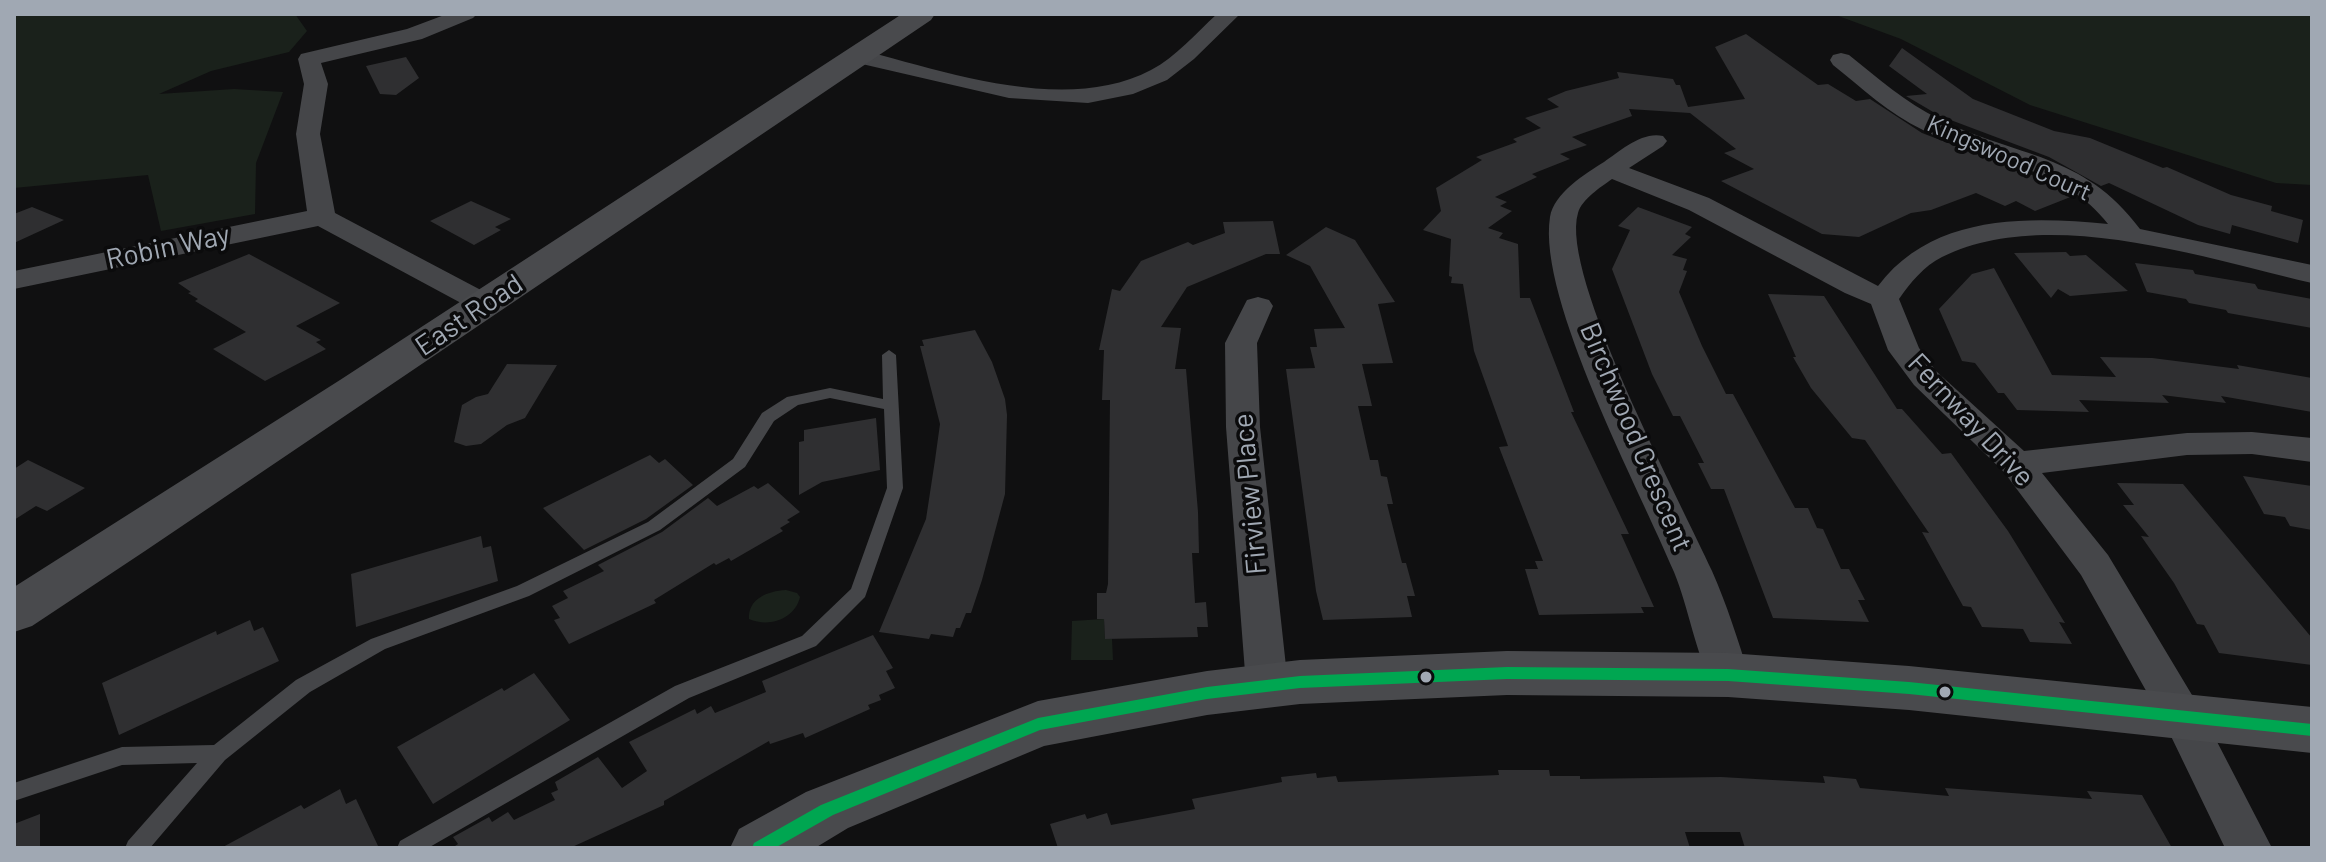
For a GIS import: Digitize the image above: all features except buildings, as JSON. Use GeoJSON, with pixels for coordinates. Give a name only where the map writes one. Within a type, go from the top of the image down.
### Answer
{"type":"FeatureCollection","features":[{"type":"Feature","properties":{"kind":"main road","name":"East Road"},"geometry":{"type":"LineString","coordinates":[[14,612],[921,14]]}},
{"type":"Feature","properties":{"kind":"main road"},"geometry":{"type":"LineString","coordinates":[[760,848],[827,810],[1038,724],[1267,685],[1494,673],[1728,675],[1937,691],[2312,730]]}},
{"type":"Feature","properties":{"kind":"street"},"geometry":{"type":"LineString","coordinates":[[466,14],[414,34],[309,59],[316,84],[308,134],[322,217],[485,304]]}},
{"type":"Feature","properties":{"kind":"street"},"geometry":{"type":"LineString","coordinates":[[857,56],[1020,92],[1088,95],[1129,87],[1160,74],[1229,14]]}},
{"type":"Feature","properties":{"kind":"street","name":"Kingswood Court"},"geometry":{"type":"LineString","coordinates":[[1841,60],[1907,111],[1929,124],[1971,143],[2051,171],[2088,190],[2102,200],[2130,235]]}},
{"type":"Feature","properties":{"kind":"street","name":"Birchwood Crescent"},"geometry":{"type":"LineString","coordinates":[[1654,141],[1569,204],[1561,225],[1561,246],[1605,377],[1688,559],[1728,675]]}},
{"type":"Feature","properties":{"kind":"street"},"geometry":{"type":"LineString","coordinates":[[1612,170],[1699,204],[1855,287],[1884,299],[1898,278],[1929,252],[1978,234],[2040,229],[2130,235],[2312,274]]}},
{"type":"Feature","properties":{"kind":"street","name":"Robin Way"},"geometry":{"type":"LineString","coordinates":[[14,280],[322,217]]}},
{"type":"Feature","properties":{"kind":"street","name":"Fernway Drive"},"geometry":{"type":"LineString","coordinates":[[1884,299],[1904,350],[1925,378],[2016,464],[2095,565],[2183,718],[2249,848]]}},
{"type":"Feature","properties":{"kind":"street","name":"Firview Place"},"geometry":{"type":"LineString","coordinates":[[1258,306],[1241,343],[1243,427],[1267,685]]}},
{"type":"Feature","properties":{"kind":"street"},"geometry":{"type":"LineString","coordinates":[[2016,464],[2187,444],[2252,443],[2312,450]]}},
{"type":"Feature","properties":{"kind":"lane"},"geometry":{"type":"LineString","coordinates":[[408,848],[682,692],[809,641],[859,592],[895,488],[889,355]]}},
{"type":"Feature","properties":{"kind":"lane"},"geometry":{"type":"LineString","coordinates":[[136,848],[218,754],[303,686],[378,644],[523,591],[654,526],[739,463],[768,417],[793,401],[830,393],[890,405]]}},
{"type":"Feature","properties":{"kind":"lane"},"geometry":{"type":"LineString","coordinates":[[14,792],[122,756],[218,754]]}},
{"type":"Feature","properties":{"kind":"shaded area"},"geometry":{"type":"Polygon","coordinates":[[[14,14],[295,14],[307,31],[289,52],[211,71],[159,94],[234,89],[283,92],[256,163],[255,214],[161,231],[148,175],[14,188],[14,14]]]}},
{"type":"Feature","properties":{"kind":"shaded area"},"geometry":{"type":"Polygon","coordinates":[[[1833,14],[2312,14],[2312,185],[2276,183],[2030,105],[1901,39],[1833,14]]]}},
{"type":"Feature","properties":{"kind":"shaded area"},"geometry":{"type":"Polygon","coordinates":[[[786,590],[800,597],[787,616],[773,622],[749,619],[752,606],[760,597],[786,590]]]}},
{"type":"Feature","properties":{"kind":"shaded area"},"geometry":{"type":"Polygon","coordinates":[[[1104,619],[1105,639],[1112,639],[1113,660],[1071,660],[1072,621],[1104,619]]]}},
{"type":"Feature","properties":{"kind":"transit line"},"geometry":{"type":"LineString","coordinates":[[760,848],[827,810],[1038,724],[1207,693],[1300,682],[1507,673],[1728,675],[1909,688],[2312,730]]}}]}
